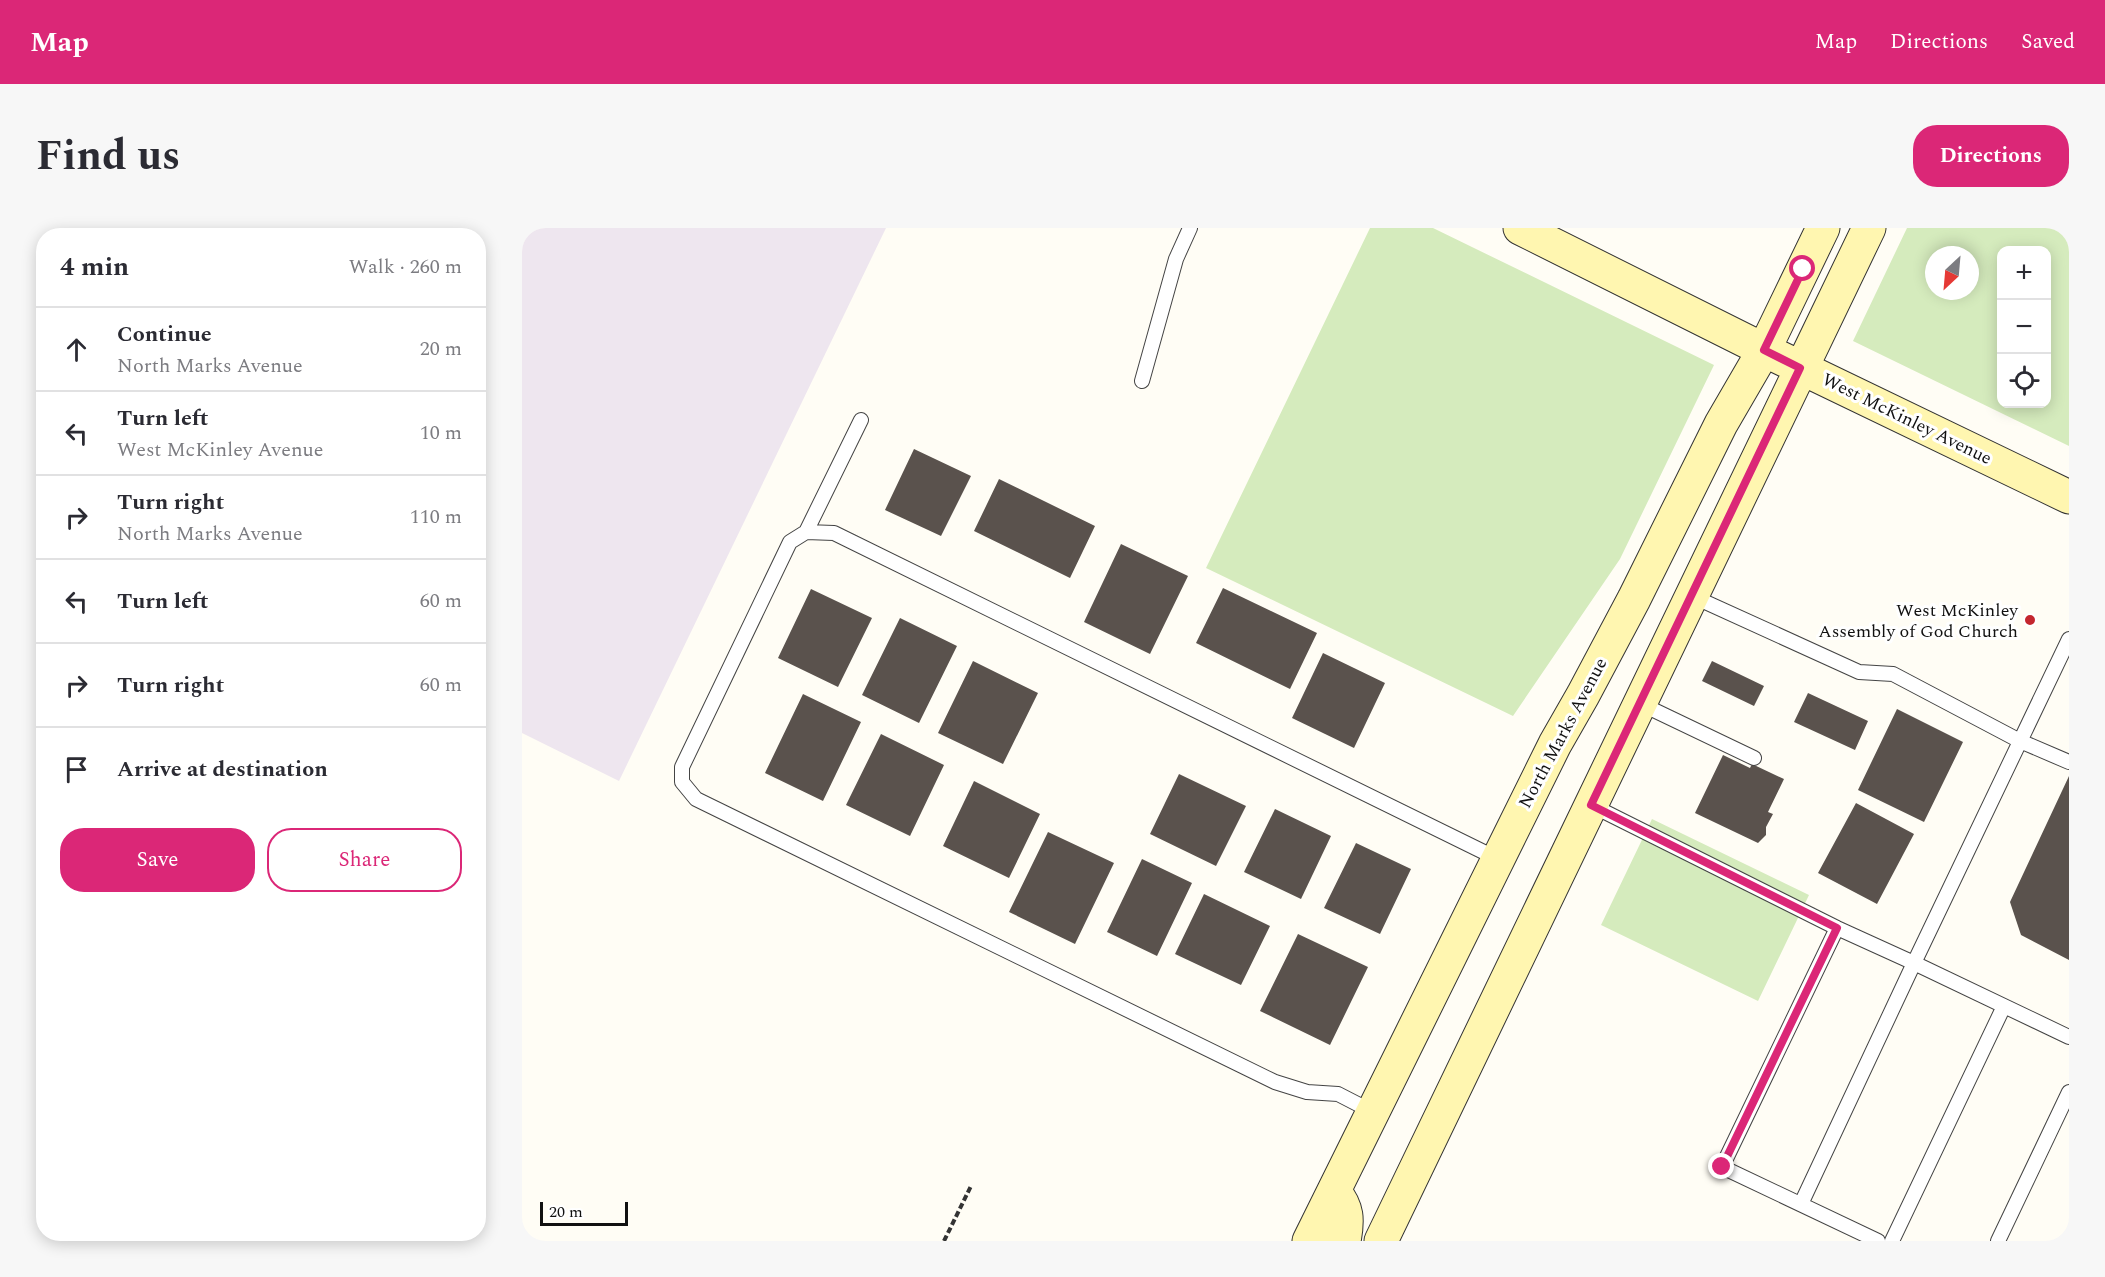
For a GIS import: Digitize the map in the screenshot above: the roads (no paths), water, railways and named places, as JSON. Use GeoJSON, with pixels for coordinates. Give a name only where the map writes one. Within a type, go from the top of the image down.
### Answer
{"type":"FeatureCollection","features":[{"type":"Feature","properties":{"kind":"main road","name":"West McKinley Avenue"},"geometry":{"type":"LineString","coordinates":[[1520,228],[1800,368],[2069,497]]}},
{"type":"Feature","properties":{"kind":"main road","name":"North Marks Avenue"},"geometry":{"type":"LineString","coordinates":[[1309,1241],[1555,744],[1634,599],[1721,424],[1764,350],[1823,228]]}},
{"type":"Feature","properties":{"kind":"main road"},"geometry":{"type":"LineString","coordinates":[[1381,1241],[1869,228]]}},
{"type":"Feature","properties":{"kind":"main road"},"geometry":{"type":"LineString","coordinates":[[1334,1191],[1343,1202],[1347,1216],[1344,1241]]}},
{"type":"Feature","properties":{"kind":"lane"},"geometry":{"type":"LineString","coordinates":[[1142,381],[1176,259],[1190,228]]}},
{"type":"Feature","properties":{"kind":"lane"},"geometry":{"type":"LineString","coordinates":[[861,420],[806,532],[790,542],[682,767],[682,783],[696,799],[1275,1082],[1307,1092],[1338,1094],[1373,1112]]}},
{"type":"Feature","properties":{"kind":"lane"},"geometry":{"type":"LineString","coordinates":[[806,532],[834,533],[1498,859]]}},
{"type":"Feature","properties":{"kind":"lane"},"geometry":{"type":"LineString","coordinates":[[1691,596],[1859,672],[1893,674],[2020,741],[2069,762]]}},
{"type":"Feature","properties":{"kind":"lane"},"geometry":{"type":"LineString","coordinates":[[1801,1204],[2069,639]]}},
{"type":"Feature","properties":{"kind":"lane"},"geometry":{"type":"LineString","coordinates":[[1639,703],[1754,758]]}},
{"type":"Feature","properties":{"kind":"lane"},"geometry":{"type":"LineString","coordinates":[[1591,805],[1837,928],[2069,1037]]}},
{"type":"Feature","properties":{"kind":"lane"},"geometry":{"type":"LineString","coordinates":[[1837,928],[1722,1167],[1878,1241]]}},
{"type":"Feature","properties":{"kind":"lane"},"geometry":{"type":"LineString","coordinates":[[1892,1241],[2004,1006]]}},
{"type":"Feature","properties":{"kind":"lane"},"geometry":{"type":"LineString","coordinates":[[1998,1241],[2069,1092]]}},
{"type":"Feature","properties":{"kind":"place","name":"West McKinley Assembly of God Church"},"geometry":{"type":"Point","coordinates":[2030,620]}}]}
